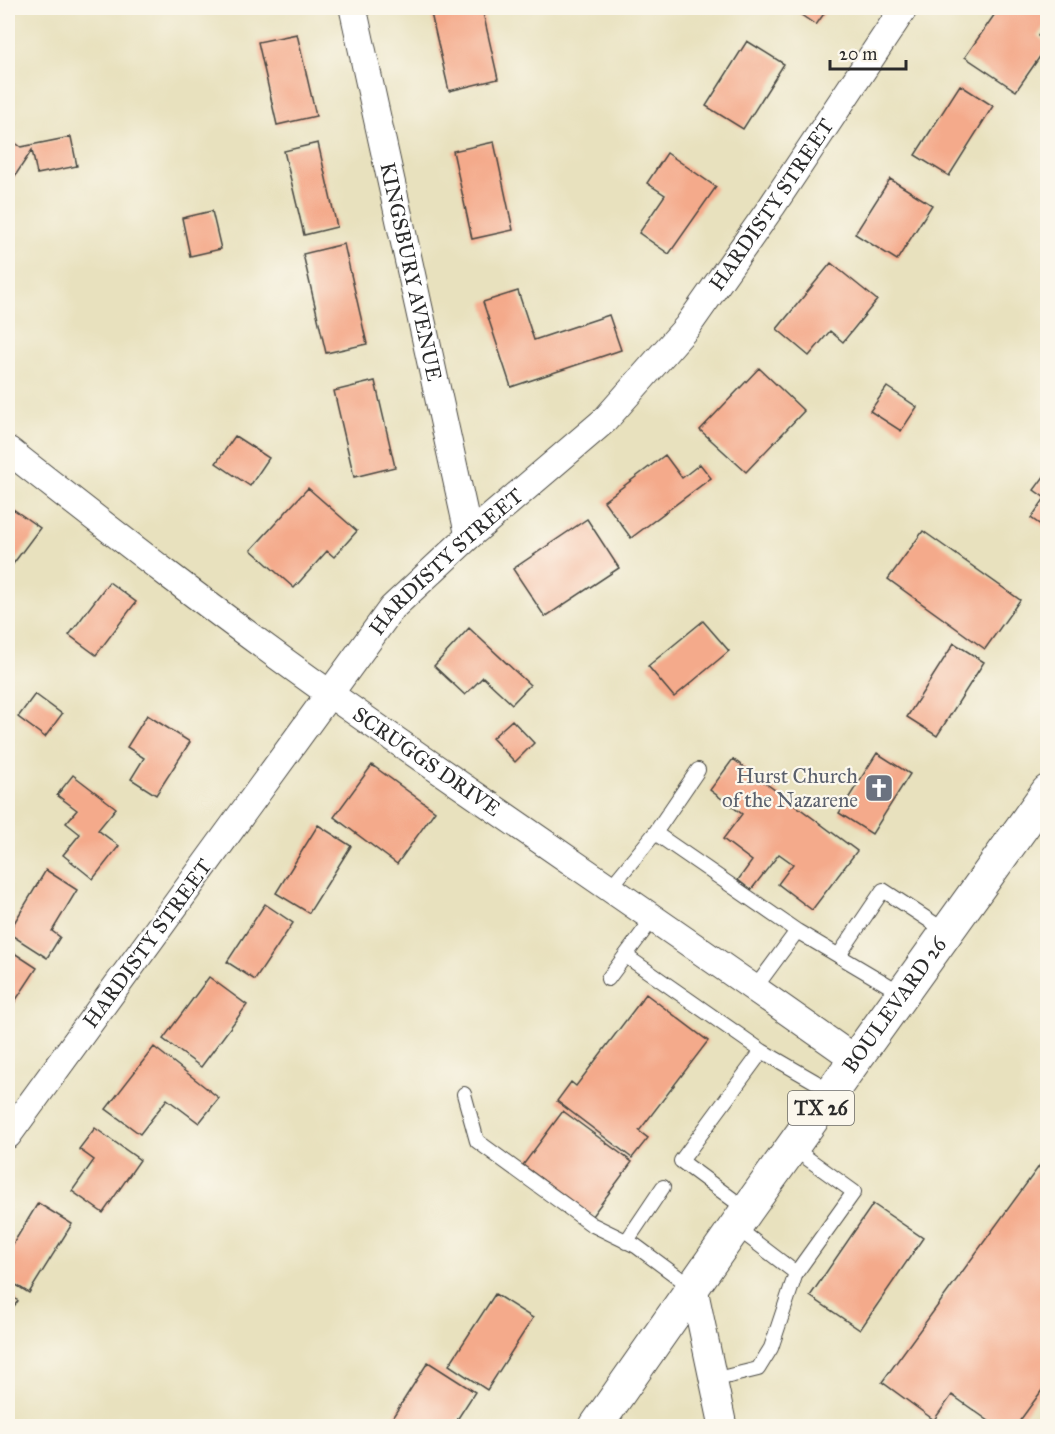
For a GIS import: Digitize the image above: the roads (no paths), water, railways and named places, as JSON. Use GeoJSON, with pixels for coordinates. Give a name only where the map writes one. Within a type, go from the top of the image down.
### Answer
{"type":"FeatureCollection","features":[{"type":"Feature","properties":{"kind":"main road","name":"BOULEVARD 26"},"geometry":{"type":"LineString","coordinates":[[596,1426],[1047,791]]}},
{"type":"Feature","properties":{"kind":"street","name":"KINGSBURY AVENUE"},"geometry":{"type":"LineString","coordinates":[[353,8],[469,537]]}},
{"type":"Feature","properties":{"kind":"street","name":"HARDISTY STREET"},"geometry":{"type":"LineString","coordinates":[[8,1135],[392,608],[469,537],[605,420],[687,327],[772,206],[904,8]]}},
{"type":"Feature","properties":{"kind":"street","name":"SCRUGGS DRIVE"},"geometry":{"type":"LineString","coordinates":[[8,450],[200,600],[329,694],[654,917],[856,1060]]}},
{"type":"Feature","properties":{"kind":"street"},"geometry":{"type":"LineString","coordinates":[[694,1289],[723,1426]]}},
{"type":"Feature","properties":{"kind":"lane"},"geometry":{"type":"LineString","coordinates":[[610,888],[655,833],[698,770]]}},
{"type":"Feature","properties":{"kind":"lane"},"geometry":{"type":"LineString","coordinates":[[655,833],[797,931],[903,994]]}},
{"type":"Feature","properties":{"kind":"lane"},"geometry":{"type":"LineString","coordinates":[[839,955],[883,890],[947,932]]}},
{"type":"Feature","properties":{"kind":"lane"},"geometry":{"type":"LineString","coordinates":[[608,979],[654,917]]}},
{"type":"Feature","properties":{"kind":"lane"},"geometry":{"type":"LineString","coordinates":[[755,988],[797,931]]}},
{"type":"Feature","properties":{"kind":"lane"},"geometry":{"type":"LineString","coordinates":[[626,956],[762,1051],[833,1092]]}},
{"type":"Feature","properties":{"kind":"lane"},"geometry":{"type":"LineString","coordinates":[[762,1051],[681,1161],[796,1272]]}},
{"type":"Feature","properties":{"kind":"lane"},"geometry":{"type":"LineString","coordinates":[[464,1094],[477,1141],[591,1224],[626,1242],[694,1289]]}},
{"type":"Feature","properties":{"kind":"lane"},"geometry":{"type":"LineString","coordinates":[[713,1380],[758,1369],[771,1348],[796,1272],[854,1192],[793,1148]]}},
{"type":"Feature","properties":{"kind":"lane"},"geometry":{"type":"LineString","coordinates":[[626,1242],[663,1187]]}},
{"type":"Feature","properties":{"kind":"place","name":"Hurst Church of the Nazarene"},"geometry":{"type":"Point","coordinates":[879,788]}}]}
